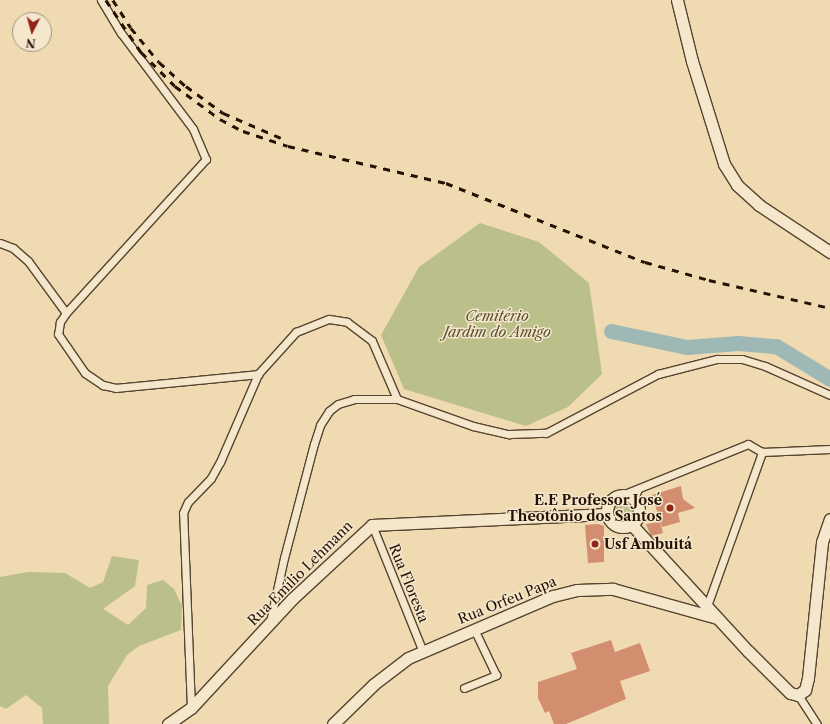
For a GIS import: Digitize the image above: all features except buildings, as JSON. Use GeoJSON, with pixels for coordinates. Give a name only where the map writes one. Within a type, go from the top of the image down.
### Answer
{"type":"FeatureCollection","features":[{"type":"Feature","properties":{"kind":"main road"},"geometry":{"type":"LineString","coordinates":[[677,0],[724,164],[738,185],[759,205],[830,252]]}},
{"type":"Feature","properties":{"kind":"main road"},"geometry":{"type":"LineString","coordinates":[[636,493],[640,514],[632,525],[616,526],[607,514],[609,503],[622,495],[636,493]]}},
{"type":"Feature","properties":{"kind":"main road","name":"Rua Emílio Lehmann"},"geometry":{"type":"LineString","coordinates":[[168,724],[191,708],[270,622],[346,546],[372,525],[607,514]]}},
{"type":"Feature","properties":{"kind":"main road"},"geometry":{"type":"LineString","coordinates":[[632,525],[717,618],[787,691],[798,695],[805,690],[808,678],[821,547],[830,519]]}},
{"type":"Feature","properties":{"kind":"main road","name":"Rua Orfeu Papa"},"geometry":{"type":"LineString","coordinates":[[333,724],[374,684],[423,652],[474,628],[553,596],[601,588],[625,591],[717,618]]}},
{"type":"Feature","properties":{"kind":"street"},"geometry":{"type":"LineString","coordinates":[[101,0],[121,33],[193,129],[206,159],[66,312],[60,322],[58,334],[85,372],[103,385],[116,388],[258,374]]}},
{"type":"Feature","properties":{"kind":"street"},"geometry":{"type":"LineString","coordinates":[[0,243],[14,248],[28,261],[66,312]]}},
{"type":"Feature","properties":{"kind":"street"},"geometry":{"type":"LineString","coordinates":[[191,708],[183,513],[188,502],[211,478],[220,462],[258,374],[296,332],[329,319],[347,322],[372,341],[397,399]]}},
{"type":"Feature","properties":{"kind":"street"},"geometry":{"type":"LineString","coordinates":[[270,622],[284,558],[320,425],[328,411],[354,399],[397,399],[472,426],[509,434],[546,432],[596,409],[658,374],[701,361],[727,359],[742,359],[778,371],[830,395]]}},
{"type":"Feature","properties":{"kind":"street"},"geometry":{"type":"LineString","coordinates":[[636,493],[748,444],[762,452],[830,449]]}},
{"type":"Feature","properties":{"kind":"street"},"geometry":{"type":"LineString","coordinates":[[707,606],[762,452]]}},
{"type":"Feature","properties":{"kind":"street","name":"Rua Floresta"},"geometry":{"type":"LineString","coordinates":[[372,525],[423,652]]}},
{"type":"Feature","properties":{"kind":"street"},"geometry":{"type":"LineString","coordinates":[[464,688],[496,675],[474,628]]}},
{"type":"Feature","properties":{"kind":"street"},"geometry":{"type":"LineString","coordinates":[[798,695],[817,724]]}},
{"type":"Feature","properties":{"kind":"green space","name":"Cemitério Jardim do Amigo"},"geometry":{"type":"Polygon","coordinates":[[[480,223],[539,242],[589,283],[602,374],[568,407],[526,426],[404,389],[381,335],[419,267],[480,223]]]}},
{"type":"Feature","properties":{"kind":"green space"},"geometry":{"type":"Polygon","coordinates":[[[623,503],[629,506],[632,512],[629,518],[623,521],[617,518],[614,512],[617,506],[623,503]]]}},
{"type":"Feature","properties":{"kind":"green space"},"geometry":{"type":"Polygon","coordinates":[[[112,556],[139,560],[135,586],[103,609],[128,625],[146,608],[147,585],[163,580],[174,589],[182,606],[181,630],[139,646],[127,655],[108,686],[109,724],[43,724],[42,708],[26,695],[6,709],[0,706],[0,577],[28,572],[65,573],[90,588],[103,582],[112,556]]]}},
{"type":"Feature","properties":{"kind":"waterway"},"geometry":{"type":"LineString","coordinates":[[611,331],[687,347],[738,343],[776,346],[830,379]]}},
{"type":"Feature","properties":{"kind":"railway"},"geometry":{"type":"LineString","coordinates":[[106,0],[141,52],[175,86],[220,119],[243,131],[288,146],[446,183],[645,262],[709,280],[830,308]]}},
{"type":"Feature","properties":{"kind":"railway"},"geometry":{"type":"LineString","coordinates":[[113,0],[131,28],[159,62],[186,86],[223,113],[281,138]]}},
{"type":"Feature","properties":{"kind":"place","name":"E.E Professor José Theotônio dos Santos"},"geometry":{"type":"Point","coordinates":[670,508]}},
{"type":"Feature","properties":{"kind":"place","name":"Usf Ambuitá"},"geometry":{"type":"Point","coordinates":[595,544]}}]}
